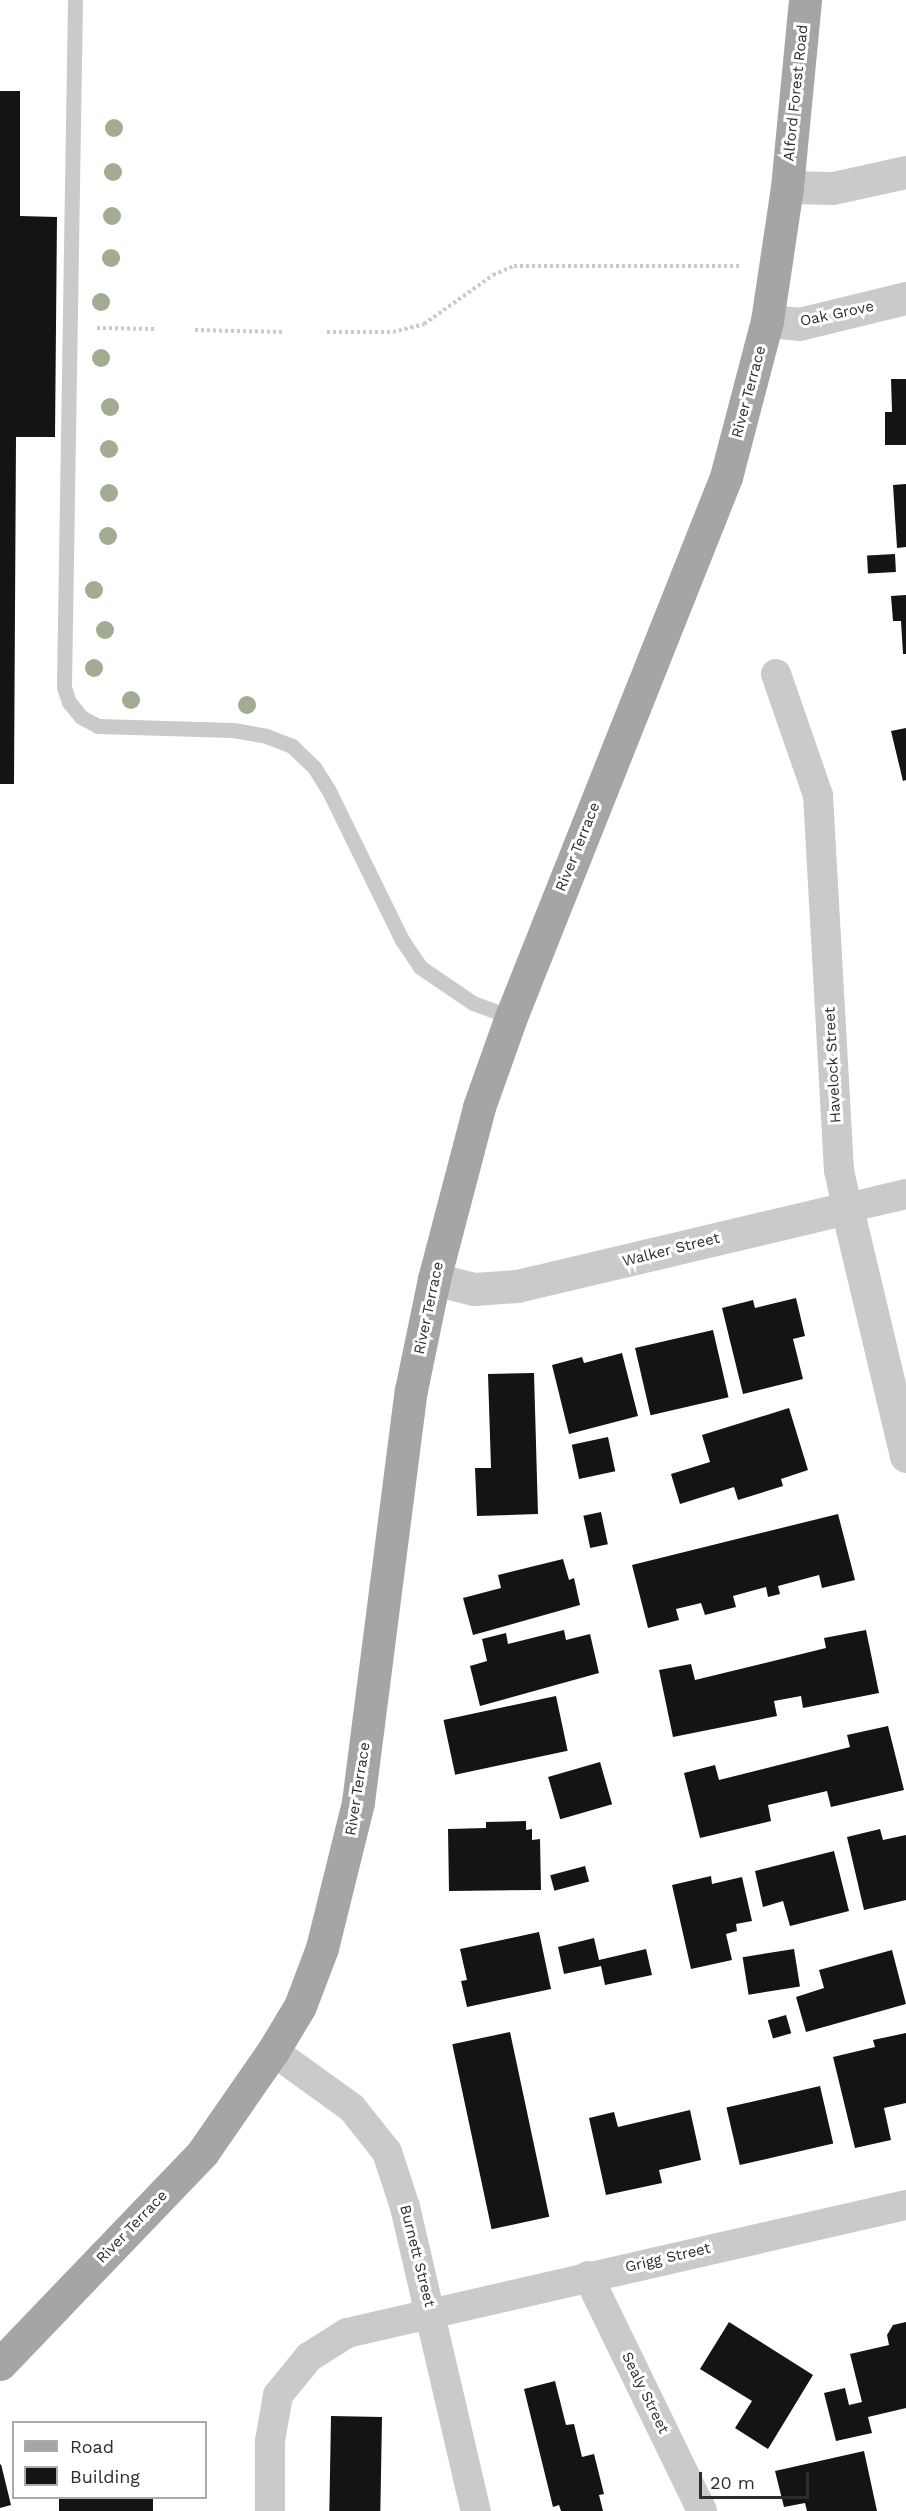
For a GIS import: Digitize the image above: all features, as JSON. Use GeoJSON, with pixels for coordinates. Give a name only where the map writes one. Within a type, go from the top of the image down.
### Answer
{"type":"FeatureCollection","features":[{"type":"Feature","properties":{"kind":"main road","name":"Alford Forest Road"},"geometry":{"type":"LineString","coordinates":[[787,187],[806,0]]}},
{"type":"Feature","properties":{"kind":"main road","name":"River Terrace"},"geometry":{"type":"LineString","coordinates":[[0,2364],[203,2151],[273,2051],[300,2006],[322,1948],[358,1802],[411,1390],[434,1279],[479,1107],[511,1017],[726,477],[767,321],[787,187]]}},
{"type":"Feature","properties":{"kind":"street"},"geometry":{"type":"LineString","coordinates":[[787,187],[833,188],[906,172]]}},
{"type":"Feature","properties":{"kind":"street","name":"Oak Grove"},"geometry":{"type":"LineString","coordinates":[[767,321],[799,324],[906,298]]}},
{"type":"Feature","properties":{"kind":"street","name":"Havelock Street"},"geometry":{"type":"LineString","coordinates":[[776,674],[818,795],[839,1170],[906,1456]]}},
{"type":"Feature","properties":{"kind":"street","name":"Walker Street"},"geometry":{"type":"LineString","coordinates":[[434,1279],[474,1289],[517,1286],[906,1194]]}},
{"type":"Feature","properties":{"kind":"street","name":"Burnett Street"},"geometry":{"type":"LineString","coordinates":[[273,2051],[352,2108],[387,2152],[430,2312],[476,2511]]}},
{"type":"Feature","properties":{"kind":"street","name":"Grigg Street"},"geometry":{"type":"LineString","coordinates":[[270,2511],[270,2440],[278,2395],[309,2357],[347,2333],[430,2312],[906,2205]]}},
{"type":"Feature","properties":{"kind":"street","name":"Sealy Street"},"geometry":{"type":"LineString","coordinates":[[588,2276],[702,2511]]}},
{"type":"Feature","properties":{"kind":"lane"},"geometry":{"type":"LineString","coordinates":[[75,0],[64,687],[81,717],[98,726],[233,730],[266,736],[292,746],[314,767],[328,789],[402,940],[420,966],[473,1003],[511,1017]]}},
{"type":"Feature","properties":{"kind":"path"},"geometry":{"type":"LineString","coordinates":[[327,332],[393,332],[424,324],[493,275],[514,266],[775,266]]}},
{"type":"Feature","properties":{"kind":"path"},"geometry":{"type":"LineString","coordinates":[[92,328],[156,329]]}},
{"type":"Feature","properties":{"kind":"path"},"geometry":{"type":"LineString","coordinates":[[195,330],[282,332]]}},
{"type":"Feature","properties":{"kind":"building"},"geometry":{"type":"Polygon","coordinates":[[[0,91],[20,91],[20,216],[57,217],[55,437],[16,437],[14,784],[0,784],[0,91]]]}},
{"type":"Feature","properties":{"kind":"building"},"geometry":{"type":"Polygon","coordinates":[[[891,379],[906,379],[906,445],[885,445],[885,412],[892,412],[891,379]]]}},
{"type":"Feature","properties":{"kind":"building"},"geometry":{"type":"Polygon","coordinates":[[[906,484],[906,547],[897,548],[893,485],[906,484]]]}},
{"type":"Feature","properties":{"kind":"building"},"geometry":{"type":"Polygon","coordinates":[[[895,554],[896,572],[868,573],[867,555],[895,554]]]}},
{"type":"Feature","properties":{"kind":"building"},"geometry":{"type":"Polygon","coordinates":[[[906,595],[906,654],[903,654],[901,621],[893,621],[891,596],[906,595]]]}},
{"type":"Feature","properties":{"kind":"building"},"geometry":{"type":"Polygon","coordinates":[[[906,728],[906,780],[903,781],[891,731],[906,728]]]}},
{"type":"Feature","properties":{"kind":"building"},"geometry":{"type":"Polygon","coordinates":[[[796,1298],[805,1336],[793,1339],[803,1379],[743,1394],[722,1308],[753,1300],[755,1308],[796,1298]]]}},
{"type":"Feature","properties":{"kind":"building"},"geometry":{"type":"Polygon","coordinates":[[[713,1330],[729,1397],[651,1415],[635,1348],[713,1330]]]}},
{"type":"Feature","properties":{"kind":"building"},"geometry":{"type":"Polygon","coordinates":[[[622,1353],[638,1416],[569,1434],[552,1365],[582,1357],[584,1363],[622,1353]]]}},
{"type":"Feature","properties":{"kind":"building"},"geometry":{"type":"Polygon","coordinates":[[[534,1373],[538,1514],[477,1516],[475,1468],[491,1468],[488,1374],[534,1373]]]}},
{"type":"Feature","properties":{"kind":"building"},"geometry":{"type":"Polygon","coordinates":[[[789,1408],[808,1470],[781,1479],[783,1486],[738,1500],[734,1487],[680,1504],[671,1474],[710,1462],[702,1435],[789,1408]]]}},
{"type":"Feature","properties":{"kind":"building"},"geometry":{"type":"Polygon","coordinates":[[[608,1437],[615,1471],[579,1479],[572,1445],[608,1437]]]}},
{"type":"Feature","properties":{"kind":"building"},"geometry":{"type":"Polygon","coordinates":[[[601,1512],[608,1544],[590,1548],[583,1516],[601,1512]]]}},
{"type":"Feature","properties":{"kind":"building"},"geometry":{"type":"Polygon","coordinates":[[[838,1514],[855,1580],[822,1588],[819,1575],[778,1586],[780,1594],[768,1597],[766,1587],[733,1596],[736,1607],[705,1615],[701,1603],[676,1609],[679,1620],[648,1628],[632,1565],[838,1514]]]}},
{"type":"Feature","properties":{"kind":"building"},"geometry":{"type":"Polygon","coordinates":[[[563,1559],[569,1580],[574,1578],[580,1605],[473,1635],[463,1598],[501,1588],[498,1575],[563,1559]]]}},
{"type":"Feature","properties":{"kind":"building"},"geometry":{"type":"Polygon","coordinates":[[[564,1630],[566,1640],[590,1634],[599,1673],[480,1706],[470,1666],[487,1661],[482,1639],[506,1633],[508,1644],[564,1630]]]}},
{"type":"Feature","properties":{"kind":"building"},"geometry":{"type":"Polygon","coordinates":[[[866,1630],[879,1693],[803,1708],[801,1696],[774,1701],[777,1716],[673,1737],[659,1670],[691,1664],[695,1680],[826,1648],[824,1638],[866,1630]]]}},
{"type":"Feature","properties":{"kind":"building"},"geometry":{"type":"Polygon","coordinates":[[[556,1696],[568,1751],[455,1775],[444,1720],[556,1696]]]}},
{"type":"Feature","properties":{"kind":"building"},"geometry":{"type":"Polygon","coordinates":[[[888,1726],[904,1790],[831,1807],[827,1791],[768,1805],[771,1821],[700,1838],[684,1773],[715,1765],[719,1780],[850,1747],[847,1735],[888,1726]]]}},
{"type":"Feature","properties":{"kind":"building"},"geometry":{"type":"Polygon","coordinates":[[[600,1762],[612,1804],[560,1819],[548,1777],[600,1762]]]}},
{"type":"Feature","properties":{"kind":"building"},"geometry":{"type":"Polygon","coordinates":[[[526,1821],[526,1830],[532,1829],[532,1840],[540,1839],[541,1890],[449,1891],[448,1829],[486,1828],[486,1822],[526,1821]]]}},
{"type":"Feature","properties":{"kind":"building"},"geometry":{"type":"Polygon","coordinates":[[[880,1829],[883,1840],[906,1835],[906,1900],[864,1910],[847,1837],[880,1829]]]}},
{"type":"Feature","properties":{"kind":"building"},"geometry":{"type":"Polygon","coordinates":[[[834,1851],[849,1911],[790,1926],[783,1901],[763,1907],[755,1871],[834,1851]]]}},
{"type":"Feature","properties":{"kind":"building"},"geometry":{"type":"Polygon","coordinates":[[[585,1866],[589,1881],[554,1891],[550,1875],[585,1866]]]}},
{"type":"Feature","properties":{"kind":"building"},"geometry":{"type":"Polygon","coordinates":[[[711,1876],[712,1884],[742,1877],[752,1921],[736,1924],[737,1931],[726,1934],[732,1960],[691,1969],[672,1885],[711,1876]]]}},
{"type":"Feature","properties":{"kind":"building"},"geometry":{"type":"Polygon","coordinates":[[[539,1932],[551,1989],[467,2007],[461,1981],[467,1980],[460,1949],[539,1932]]]}},
{"type":"Feature","properties":{"kind":"building"},"geometry":{"type":"Polygon","coordinates":[[[594,1938],[599,1960],[646,1949],[652,1975],[605,1985],[601,1966],[564,1974],[558,1947],[594,1938]]]}},
{"type":"Feature","properties":{"kind":"building"},"geometry":{"type":"Polygon","coordinates":[[[794,1949],[800,1987],[749,1995],[743,1957],[794,1949]]]}},
{"type":"Feature","properties":{"kind":"building"},"geometry":{"type":"Polygon","coordinates":[[[892,1950],[906,2004],[806,2032],[796,1997],[824,1988],[819,1970],[892,1950]]]}},
{"type":"Feature","properties":{"kind":"building"},"geometry":{"type":"Polygon","coordinates":[[[786,2015],[791,2033],[773,2039],[768,2020],[786,2015]]]}},
{"type":"Feature","properties":{"kind":"building"},"geometry":{"type":"Polygon","coordinates":[[[510,2032],[549,2217],[492,2229],[452,2044],[510,2032]]]}},
{"type":"Feature","properties":{"kind":"building"},"geometry":{"type":"Polygon","coordinates":[[[906,2033],[906,2103],[884,2108],[891,2140],[855,2148],[833,2057],[875,2047],[873,2040],[906,2033]]]}},
{"type":"Feature","properties":{"kind":"building"},"geometry":{"type":"Polygon","coordinates":[[[820,2086],[833,2143],[740,2165],[726,2108],[820,2086]]]}},
{"type":"Feature","properties":{"kind":"building"},"geometry":{"type":"Polygon","coordinates":[[[690,2110],[701,2160],[659,2170],[662,2183],[606,2195],[589,2118],[614,2112],[618,2127],[690,2110]]]}},
{"type":"Feature","properties":{"kind":"building"},"geometry":{"type":"Polygon","coordinates":[[[729,2322],[813,2375],[768,2449],[735,2428],[752,2401],[700,2369],[729,2322]]]}},
{"type":"Feature","properties":{"kind":"building"},"geometry":{"type":"Polygon","coordinates":[[[906,2322],[906,2408],[868,2417],[872,2433],[836,2441],[824,2393],[845,2388],[849,2405],[862,2402],[850,2354],[889,2345],[887,2335],[893,2325],[906,2322]]]}},
{"type":"Feature","properties":{"kind":"building"},"geometry":{"type":"Polygon","coordinates":[[[555,2381],[566,2425],[574,2424],[582,2457],[594,2454],[604,2494],[599,2495],[603,2511],[561,2511],[559,2505],[553,2507],[524,2389],[555,2381]]]}},
{"type":"Feature","properties":{"kind":"building"},"geometry":{"type":"Polygon","coordinates":[[[331,2416],[382,2417],[380,2511],[329,2511],[331,2416]]]}},
{"type":"Feature","properties":{"kind":"building"},"geometry":{"type":"Polygon","coordinates":[[[864,2451],[877,2511],[807,2511],[805,2503],[784,2507],[775,2471],[864,2451]]]}},
{"type":"Feature","properties":{"kind":"building"},"geometry":{"type":"Polygon","coordinates":[[[0,2465],[11,2505],[0,2508],[0,2465]]]}},
{"type":"Feature","properties":{"kind":"building"},"geometry":{"type":"Polygon","coordinates":[[[59,2499],[153,2499],[153,2511],[59,2511],[59,2499]]]}}]}
